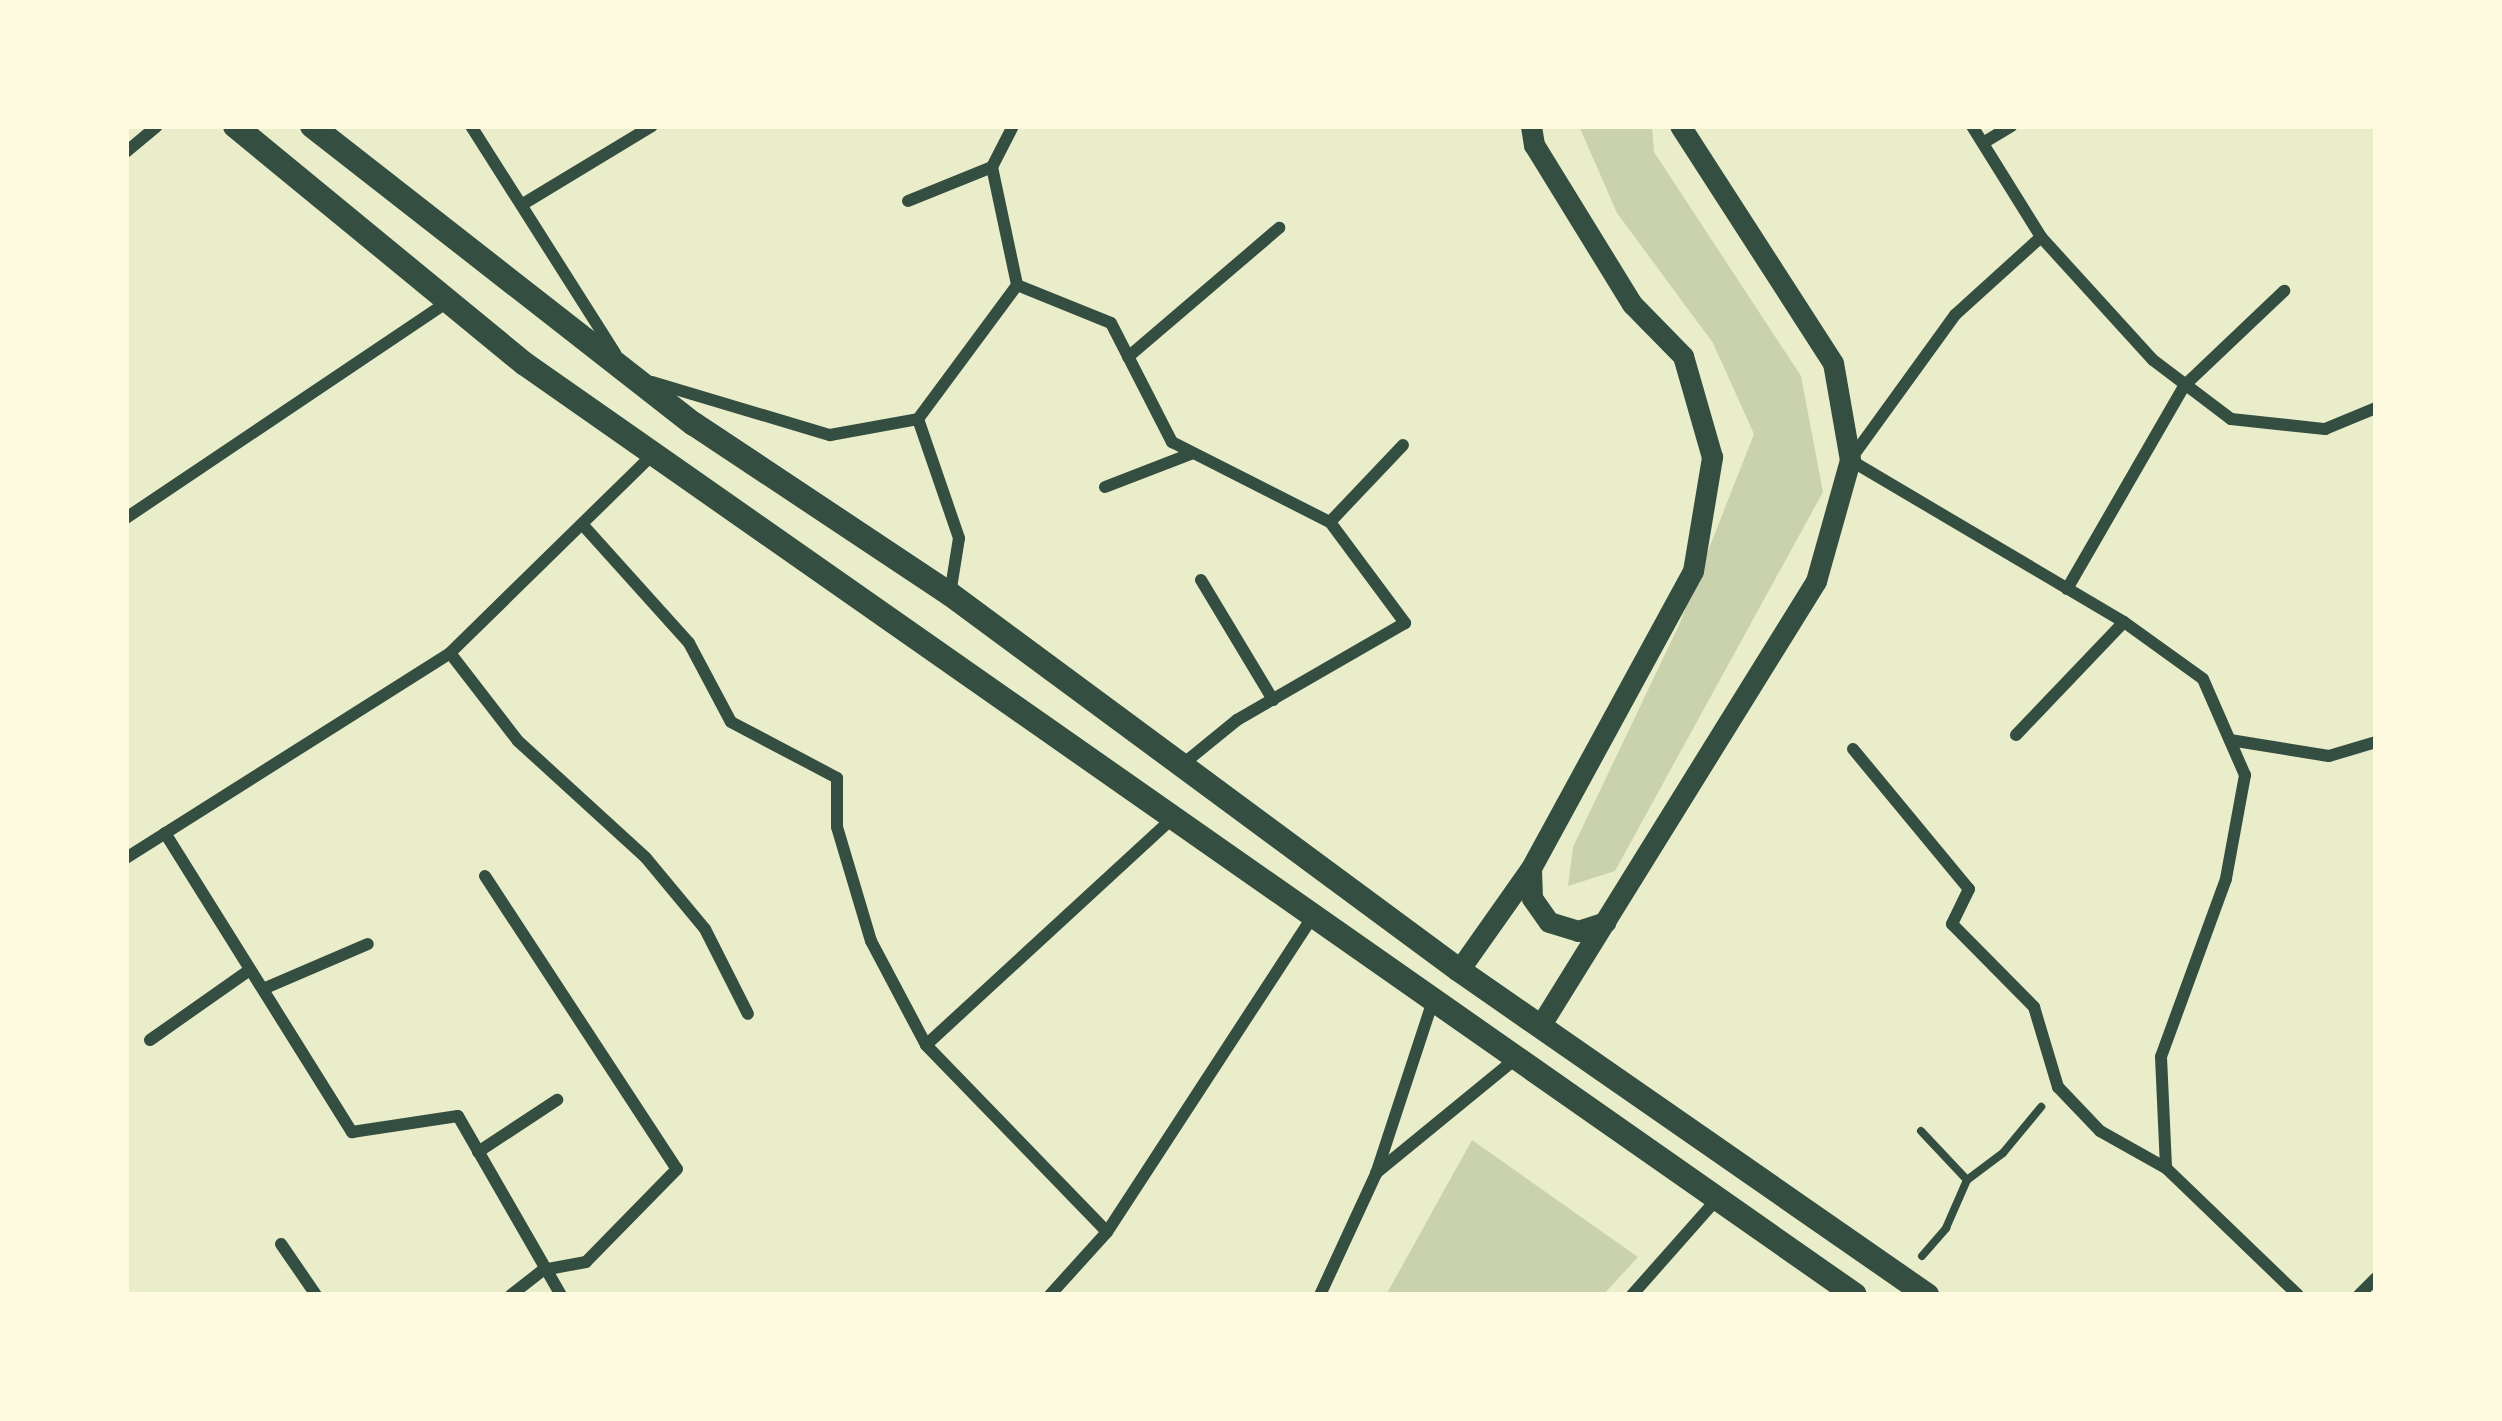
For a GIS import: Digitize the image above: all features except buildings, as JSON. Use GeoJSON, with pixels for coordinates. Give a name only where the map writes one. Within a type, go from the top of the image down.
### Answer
{"type":"FeatureCollection","features":[{"type":"Feature","properties":{"kind":"main road"},"geometry":{"type":"LineString","coordinates":[[235,126],[652,455],[1855,1295]]}},
{"type":"Feature","properties":{"kind":"main road"},"geometry":{"type":"LineString","coordinates":[[312,126],[628,374],[950,594],[1459,970],[1927,1295]]}},
{"type":"Feature","properties":{"kind":"main road"},"geometry":{"type":"LineString","coordinates":[[1432,1004],[1459,970]]}},
{"type":"Feature","properties":{"kind":"main road"},"geometry":{"type":"LineString","coordinates":[[1514,1060],[1540,1026]]}},
{"type":"Feature","properties":{"kind":"street"},"geometry":{"type":"LineString","coordinates":[[126,152],[157,126]]}},
{"type":"Feature","properties":{"kind":"street"},"geometry":{"type":"LineString","coordinates":[[471,126],[628,374],[830,434],[918,419],[1018,285],[992,167],[1013,126]]}},
{"type":"Feature","properties":{"kind":"street"},"geometry":{"type":"LineString","coordinates":[[523,204],[652,126]]}},
{"type":"Feature","properties":{"kind":"street"},"geometry":{"type":"LineString","coordinates":[[1459,970],[1531,868],[1693,571],[1712,457],[1683,356],[1632,304],[1534,145],[1532,126]]}},
{"type":"Feature","properties":{"kind":"street"},"geometry":{"type":"LineString","coordinates":[[1680,126],[1834,363],[1850,460],[2124,622],[2203,679],[2245,776],[2226,879],[2162,1057],[2166,1168]]}},
{"type":"Feature","properties":{"kind":"street"},"geometry":{"type":"LineString","coordinates":[[1972,126],[2041,237],[2185,385],[2231,419],[2325,429],[2376,408]]}},
{"type":"Feature","properties":{"kind":"street"},"geometry":{"type":"LineString","coordinates":[[1983,143],[2011,126]]}},
{"type":"Feature","properties":{"kind":"street"},"geometry":{"type":"LineString","coordinates":[[908,201],[992,167]]}},
{"type":"Feature","properties":{"kind":"street"},"geometry":{"type":"LineString","coordinates":[[1128,357],[1279,228]]}},
{"type":"Feature","properties":{"kind":"street"},"geometry":{"type":"LineString","coordinates":[[1540,1026],[1816,581],[1850,460],[1955,315],[2041,237]]}},
{"type":"Feature","properties":{"kind":"street"},"geometry":{"type":"LineString","coordinates":[[1018,285],[1111,323],[1172,442],[1330,522],[1405,623],[1273,700],[1183,764]]}},
{"type":"Feature","properties":{"kind":"street"},"geometry":{"type":"LineString","coordinates":[[2067,589],[2185,385],[2284,291]]}},
{"type":"Feature","properties":{"kind":"street"},"geometry":{"type":"LineString","coordinates":[[126,518],[450,300]]}},
{"type":"Feature","properties":{"kind":"street"},"geometry":{"type":"LineString","coordinates":[[918,419],[959,538],[950,594]]}},
{"type":"Feature","properties":{"kind":"street"},"geometry":{"type":"LineString","coordinates":[[1330,522],[1403,445]]}},
{"type":"Feature","properties":{"kind":"street"},"geometry":{"type":"LineString","coordinates":[[1105,487],[1193,453]]}},
{"type":"Feature","properties":{"kind":"street"},"geometry":{"type":"LineString","coordinates":[[126,858],[450,653],[652,455]]}},
{"type":"Feature","properties":{"kind":"street"},"geometry":{"type":"LineString","coordinates":[[582,524],[689,643],[731,722],[837,778],[838,827],[872,941],[926,1045],[1106,1232]]}},
{"type":"Feature","properties":{"kind":"street"},"geometry":{"type":"LineString","coordinates":[[1201,580],[1273,700]]}},
{"type":"Feature","properties":{"kind":"street"},"geometry":{"type":"LineString","coordinates":[[2016,735],[2124,622]]}},
{"type":"Feature","properties":{"kind":"street"},"geometry":{"type":"LineString","coordinates":[[450,653],[518,741],[646,858],[705,928],[748,1014]]}},
{"type":"Feature","properties":{"kind":"street"},"geometry":{"type":"LineString","coordinates":[[2230,740],[2329,755],[2376,742]]}},
{"type":"Feature","properties":{"kind":"street"},"geometry":{"type":"LineString","coordinates":[[1853,749],[1969,889],[1952,924],[2034,1006],[2058,1087],[2100,1131],[2166,1168],[2298,1295]]}},
{"type":"Feature","properties":{"kind":"street"},"geometry":{"type":"LineString","coordinates":[[926,1045],[1172,819]]}},
{"type":"Feature","properties":{"kind":"street"},"geometry":{"type":"LineString","coordinates":[[165,833],[352,1132],[458,1116],[561,1295]]}},
{"type":"Feature","properties":{"kind":"street"},"geometry":{"type":"LineString","coordinates":[[1531,868],[1532,898],[1550,922],[1578,931],[1606,922]]}},
{"type":"Feature","properties":{"kind":"street"},"geometry":{"type":"LineString","coordinates":[[485,876],[677,1169],[586,1262],[543,1270],[512,1295]]}},
{"type":"Feature","properties":{"kind":"street"},"geometry":{"type":"LineString","coordinates":[[1050,1295],[1106,1232],[1312,918]]}},
{"type":"Feature","properties":{"kind":"street"},"geometry":{"type":"LineString","coordinates":[[263,989],[368,944]]}},
{"type":"Feature","properties":{"kind":"street"},"geometry":{"type":"LineString","coordinates":[[150,1040],[248,970]]}},
{"type":"Feature","properties":{"kind":"street"},"geometry":{"type":"LineString","coordinates":[[1320,1295],[1376,1174],[1432,1004]]}},
{"type":"Feature","properties":{"kind":"street"},"geometry":{"type":"LineString","coordinates":[[1376,1174],[1514,1060]]}},
{"type":"Feature","properties":{"kind":"street"},"geometry":{"type":"LineString","coordinates":[[478,1152],[557,1100]]}},
{"type":"Feature","properties":{"kind":"street"},"geometry":{"type":"LineString","coordinates":[[1632,1295],[1717,1199]]}},
{"type":"Feature","properties":{"kind":"street"},"geometry":{"type":"LineString","coordinates":[[281,1244],[316,1295]]}},
{"type":"Feature","properties":{"kind":"street"},"geometry":{"type":"LineString","coordinates":[[2359,1295],[2376,1278]]}},
{"type":"Feature","properties":{"kind":"path"},"geometry":{"type":"LineString","coordinates":[[1903,1277],[1946,1228],[1966,1180],[2003,1153],[2058,1087]]}},
{"type":"Feature","properties":{"kind":"path"},"geometry":{"type":"LineString","coordinates":[[1921,1131],[1966,1180]]}},
{"type":"Feature","properties":{"kind":"green space"},"geometry":{"type":"Polygon","coordinates":[[[1579,126],[1652,126],[1654,152],[1801,376],[1823,492],[1615,871],[1568,886],[1573,847],[1679,625],[1754,434],[1713,343],[1617,213],[1579,126]]]}},
{"type":"Feature","properties":{"kind":"green space"},"geometry":{"type":"Polygon","coordinates":[[[1472,1140],[1638,1257],[1603,1295],[1386,1295],[1472,1140]]]}}]}
